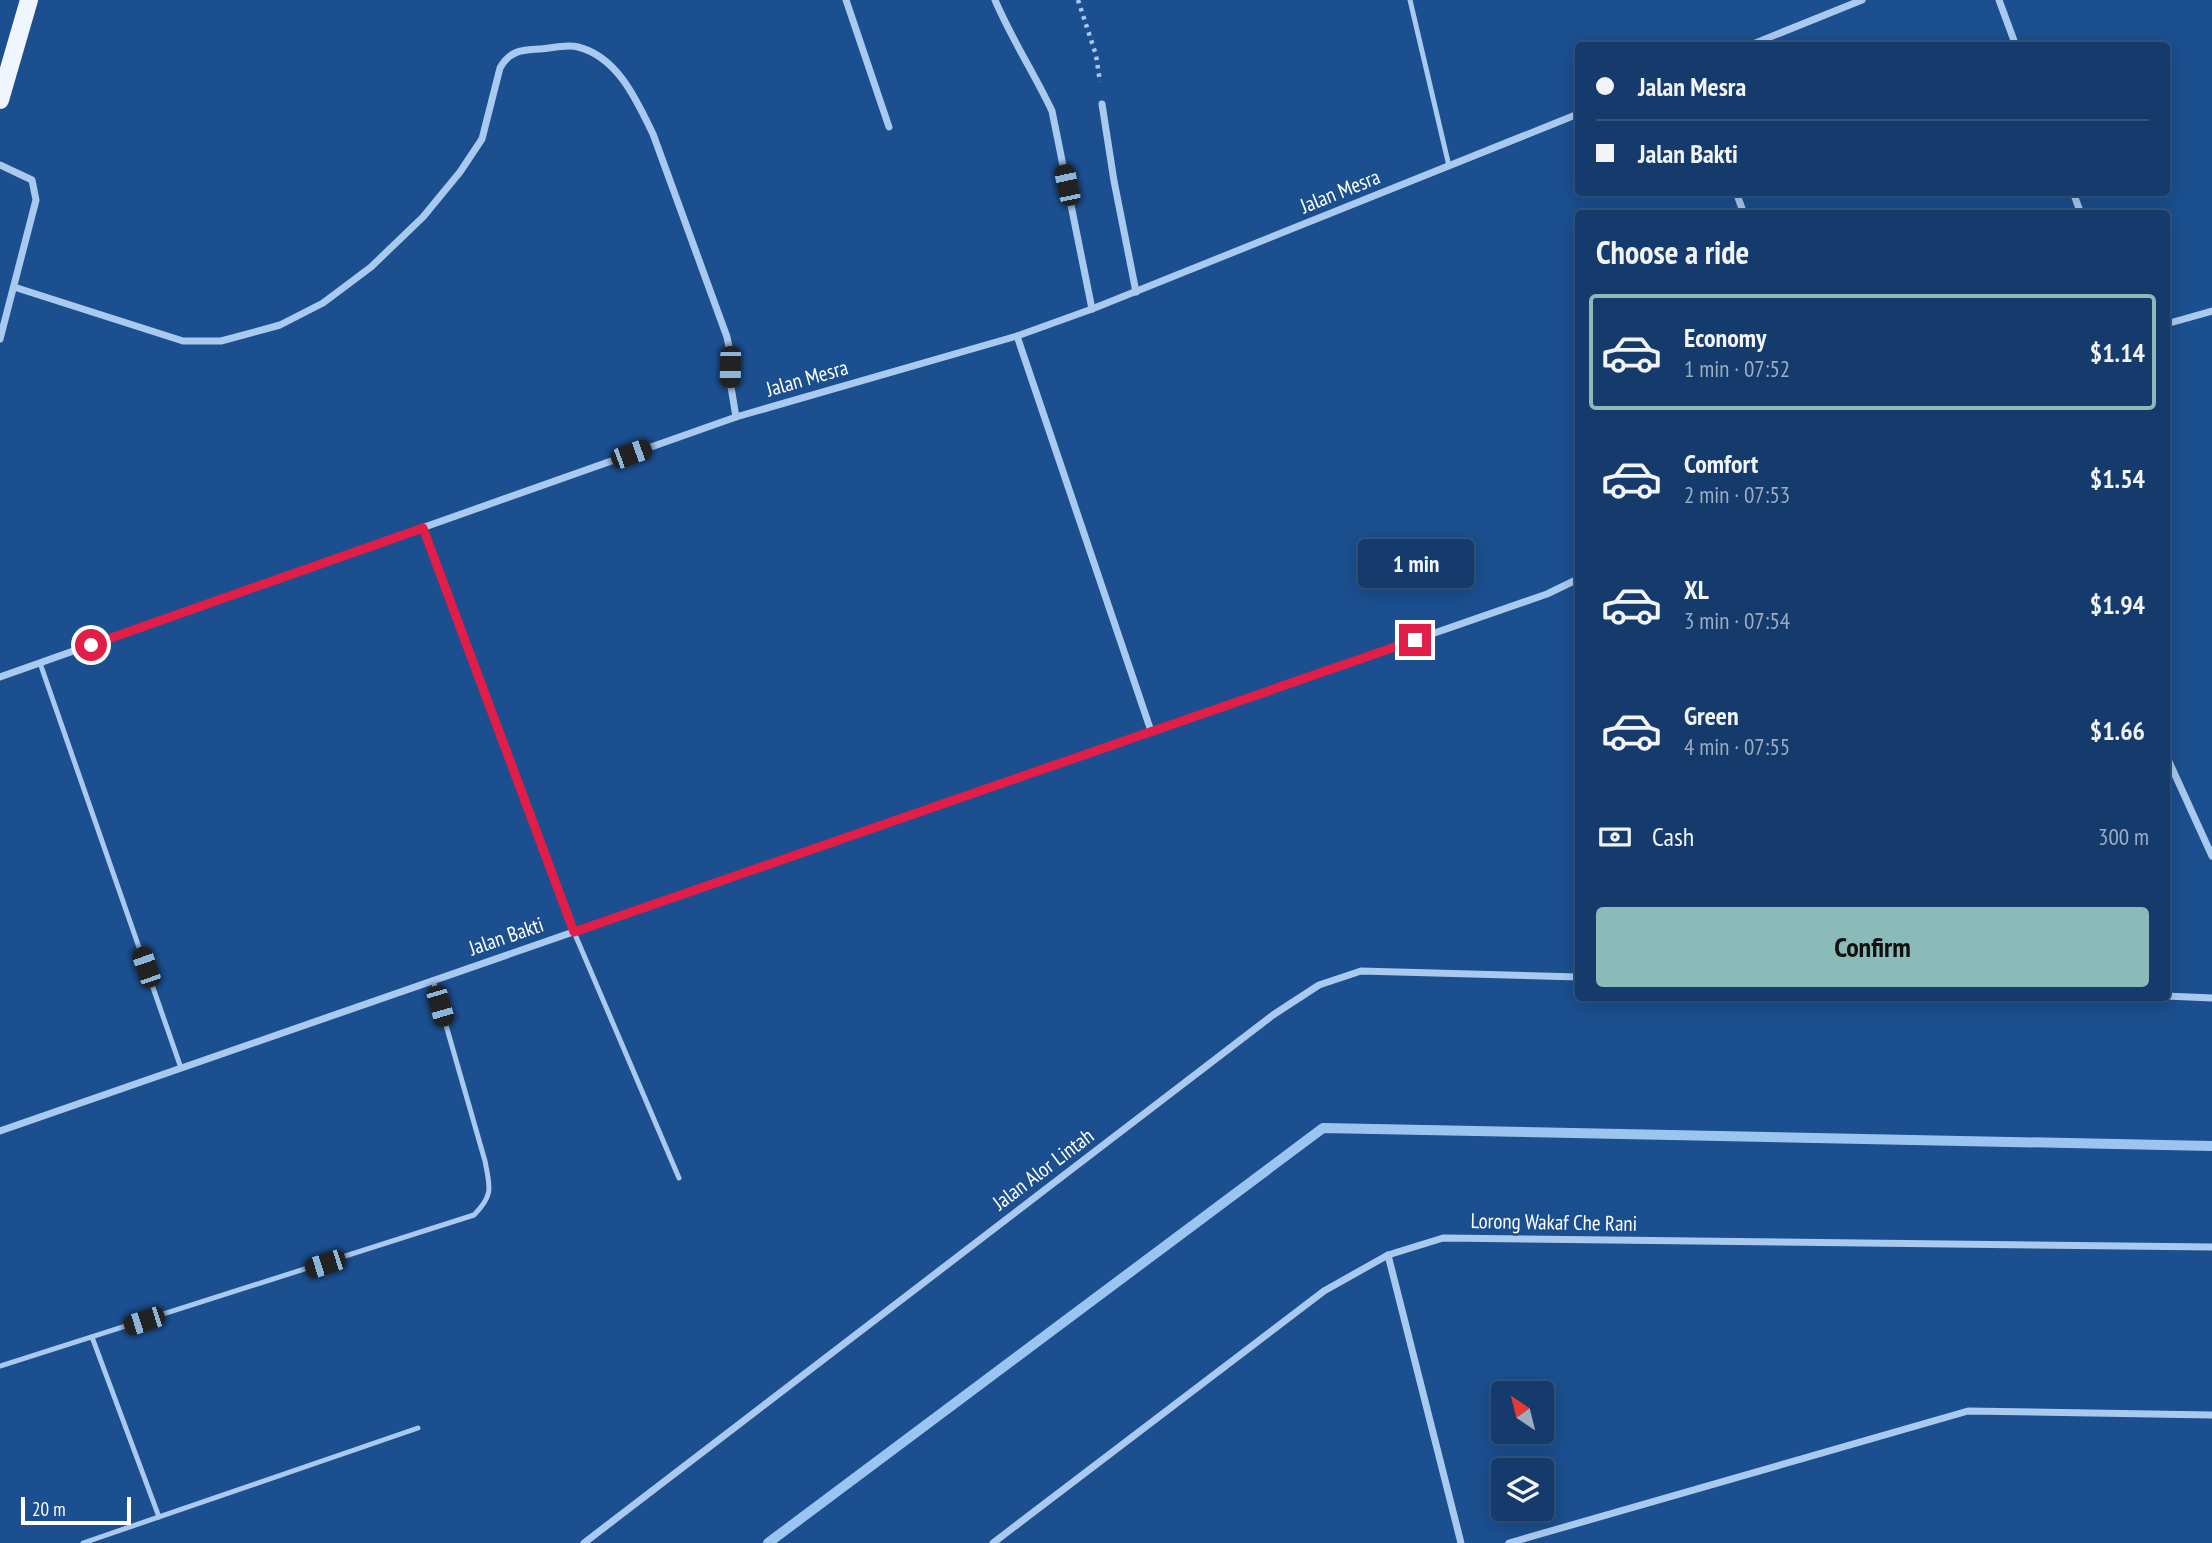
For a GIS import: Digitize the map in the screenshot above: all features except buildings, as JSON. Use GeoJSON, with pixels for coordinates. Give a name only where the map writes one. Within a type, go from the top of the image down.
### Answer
{"type":"FeatureCollection","features":[{"type":"Feature","properties":{"kind":"main road"},"geometry":{"type":"LineString","coordinates":[[0,100],[29,0]]}},
{"type":"Feature","properties":{"kind":"street"},"geometry":{"type":"LineString","coordinates":[[846,0],[889,127]]}},
{"type":"Feature","properties":{"kind":"street"},"geometry":{"type":"LineString","coordinates":[[995,0],[1010,34],[1052,111],[1092,309]]}},
{"type":"Feature","properties":{"kind":"street"},"geometry":{"type":"LineString","coordinates":[[1758,42],[1862,0]]}},
{"type":"Feature","properties":{"kind":"street"},"geometry":{"type":"LineString","coordinates":[[1999,0],[2015,42]]}},
{"type":"Feature","properties":{"kind":"street"},"geometry":{"type":"LineString","coordinates":[[14,287],[183,341],[222,341],[280,325],[323,303],[371,267],[423,217],[460,172],[482,139],[500,68],[505,59],[516,52],[576,46],[596,54],[616,72],[639,104],[653,134],[727,337],[736,417]]}},
{"type":"Feature","properties":{"kind":"street"},"geometry":{"type":"LineString","coordinates":[[1102,104],[1136,292]]}},
{"type":"Feature","properties":{"kind":"street","name":"Jalan Mesra"},"geometry":{"type":"LineString","coordinates":[[0,677],[736,417],[1017,336],[1136,292],[1575,115]]}},
{"type":"Feature","properties":{"kind":"street"},"geometry":{"type":"LineString","coordinates":[[0,164],[32,180],[36,200],[0,339]]}},
{"type":"Feature","properties":{"kind":"street"},"geometry":{"type":"LineString","coordinates":[[2170,323],[2212,311]]}},
{"type":"Feature","properties":{"kind":"street"},"geometry":{"type":"LineString","coordinates":[[1017,336],[1151,732]]}},
{"type":"Feature","properties":{"kind":"street"},"geometry":{"type":"LineString","coordinates":[[423,528],[574,932]]}},
{"type":"Feature","properties":{"kind":"street","name":"Jalan Bakti"},"geometry":{"type":"LineString","coordinates":[[0,1131],[1547,594],[1575,580]]}},
{"type":"Feature","properties":{"kind":"street"},"geometry":{"type":"LineString","coordinates":[[2170,764],[2212,856]]}},
{"type":"Feature","properties":{"kind":"street","name":"Jalan Alor Lintah"},"geometry":{"type":"LineString","coordinates":[[584,1543],[1273,1015],[1320,985],[1361,971],[1575,977]]}},
{"type":"Feature","properties":{"kind":"street"},"geometry":{"type":"LineString","coordinates":[[2170,996],[2212,998]]}},
{"type":"Feature","properties":{"kind":"street","name":"Lorong Wakaf Che Rani"},"geometry":{"type":"LineString","coordinates":[[993,1543],[1325,1291],[1388,1255],[1443,1238],[2212,1247]]}},
{"type":"Feature","properties":{"kind":"street"},"geometry":{"type":"LineString","coordinates":[[1388,1255],[1461,1543]]}},
{"type":"Feature","properties":{"kind":"street"},"geometry":{"type":"LineString","coordinates":[[1509,1543],[1969,1411],[2212,1415]]}},
{"type":"Feature","properties":{"kind":"lane"},"geometry":{"type":"LineString","coordinates":[[1410,0],[1449,166]]}},
{"type":"Feature","properties":{"kind":"lane"},"geometry":{"type":"LineString","coordinates":[[40,663],[181,1068]]}},
{"type":"Feature","properties":{"kind":"lane"},"geometry":{"type":"LineString","coordinates":[[574,932],[679,1178]]}},
{"type":"Feature","properties":{"kind":"lane"},"geometry":{"type":"LineString","coordinates":[[0,1367],[474,1215],[486,1203],[490,1186],[433,980]]}},
{"type":"Feature","properties":{"kind":"lane"},"geometry":{"type":"LineString","coordinates":[[92,1337],[159,1517]]}},
{"type":"Feature","properties":{"kind":"lane"},"geometry":{"type":"LineString","coordinates":[[83,1543],[418,1428]]}},
{"type":"Feature","properties":{"kind":"path"},"geometry":{"type":"LineString","coordinates":[[1079,0],[1097,55],[1102,104]]}},
{"type":"Feature","properties":{"kind":"waterway"},"geometry":{"type":"LineString","coordinates":[[768,1543],[1323,1128],[2212,1146]]}},
{"type":"Feature","properties":{"kind":"route"},"geometry":{"type":"LineString","coordinates":[[91,645],[423,528],[574,932],[1415,640]]}}]}
